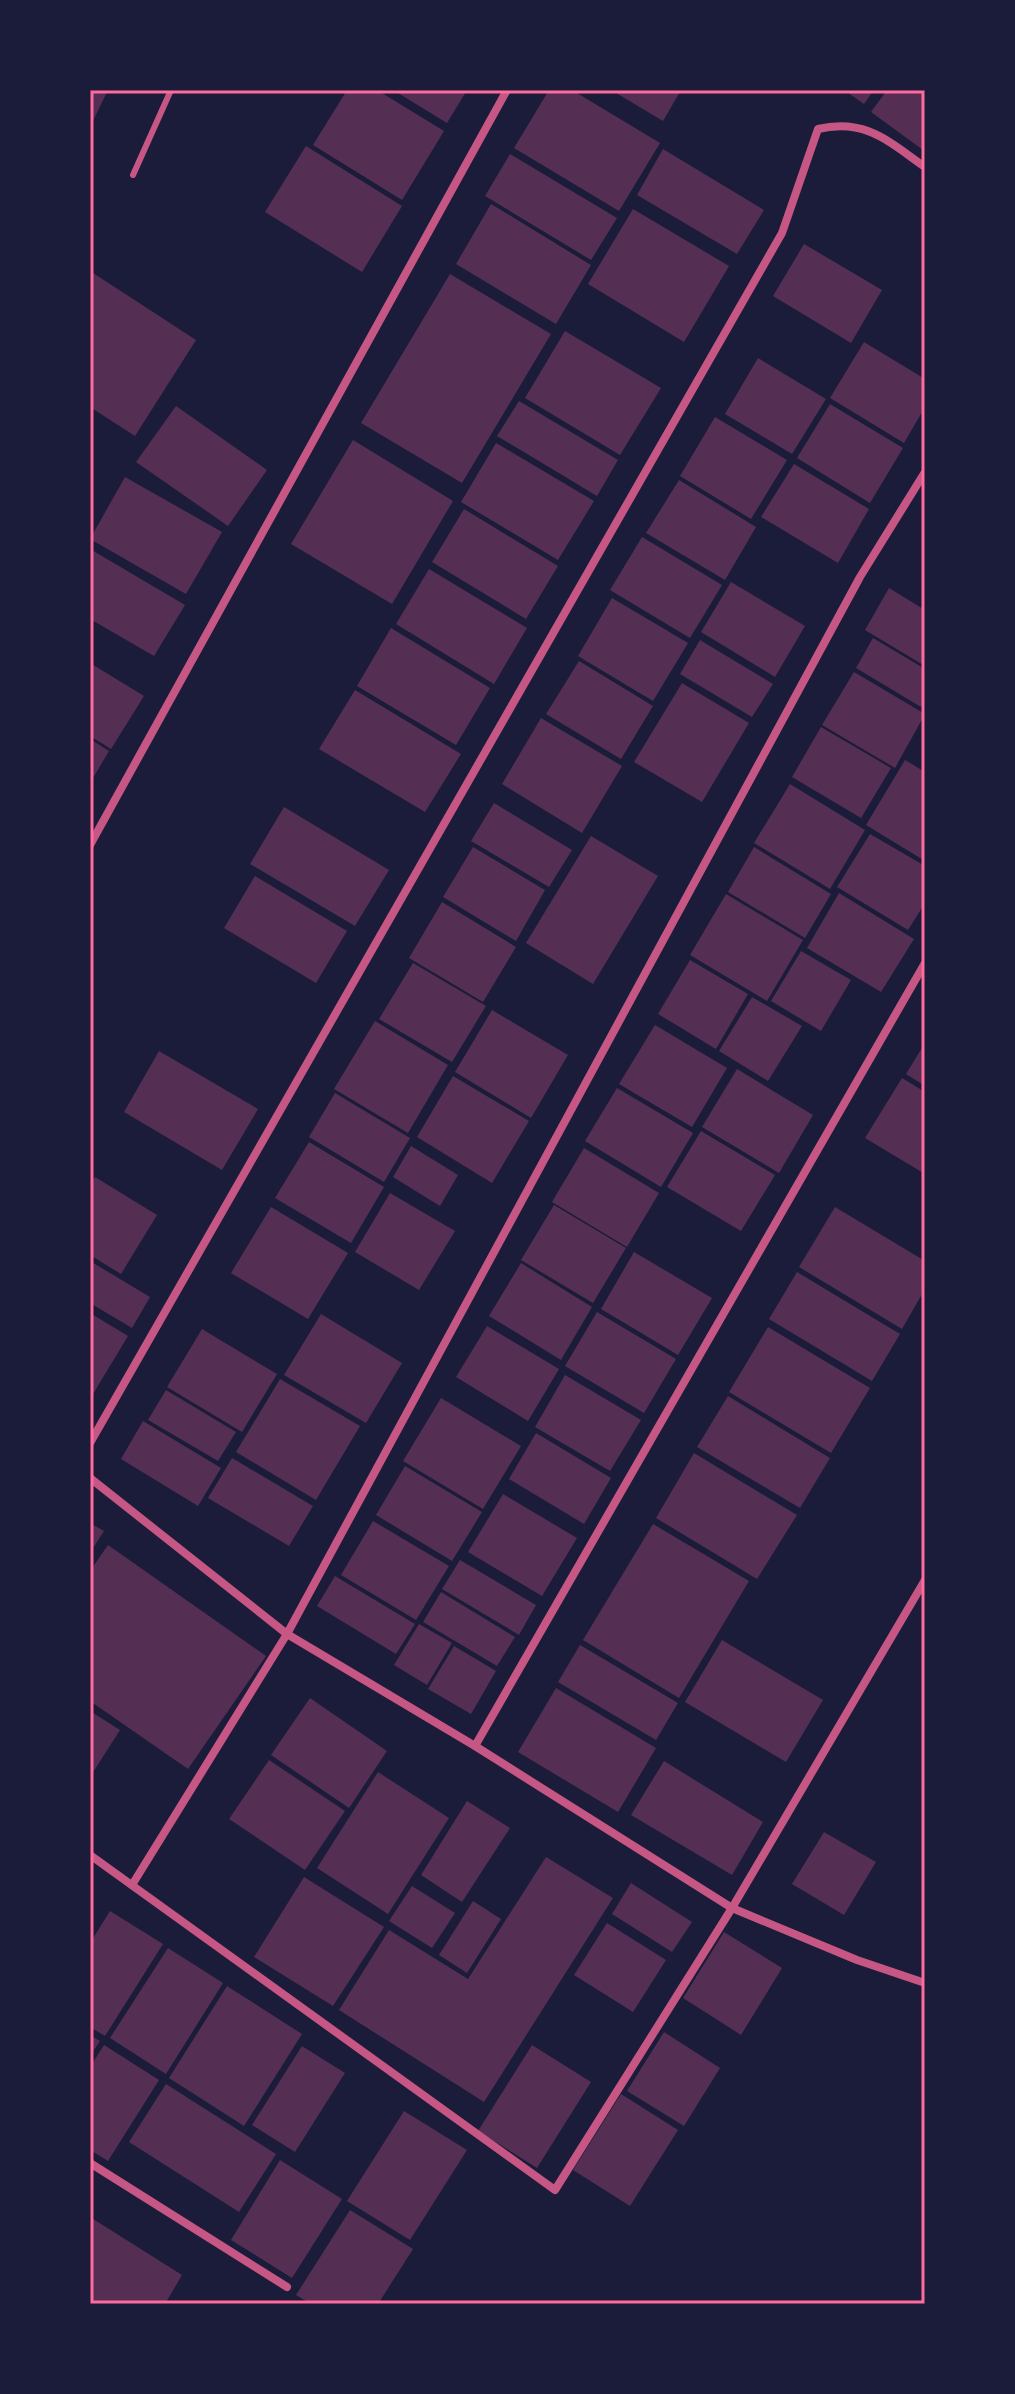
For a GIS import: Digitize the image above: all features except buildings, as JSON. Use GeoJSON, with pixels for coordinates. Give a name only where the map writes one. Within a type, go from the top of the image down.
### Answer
{"type":"FeatureCollection","features":[{"type":"Feature","properties":{"kind":"street"},"geometry":{"type":"LineString","coordinates":[[90,845],[507,90]]}},
{"type":"Feature","properties":{"kind":"street"},"geometry":{"type":"LineString","coordinates":[[90,1443],[782,233],[818,129],[843,123],[881,136],[925,167]]}},
{"type":"Feature","properties":{"kind":"street"},"geometry":{"type":"LineString","coordinates":[[132,1885],[287,1634],[860,577],[925,472]]}},
{"type":"Feature","properties":{"kind":"street"},"geometry":{"type":"LineString","coordinates":[[475,1746],[925,963]]}},
{"type":"Feature","properties":{"kind":"street"},"geometry":{"type":"LineString","coordinates":[[90,1478],[287,1634],[475,1746],[732,1908],[857,1960],[925,1983]]}},
{"type":"Feature","properties":{"kind":"street"},"geometry":{"type":"LineString","coordinates":[[90,1855],[555,2190],[732,1908],[925,1580]]}},
{"type":"Feature","properties":{"kind":"street"},"geometry":{"type":"LineString","coordinates":[[90,2163],[287,2287]]}},
{"type":"Feature","properties":{"kind":"lane"},"geometry":{"type":"LineString","coordinates":[[133,175],[171,90]]}}]}
